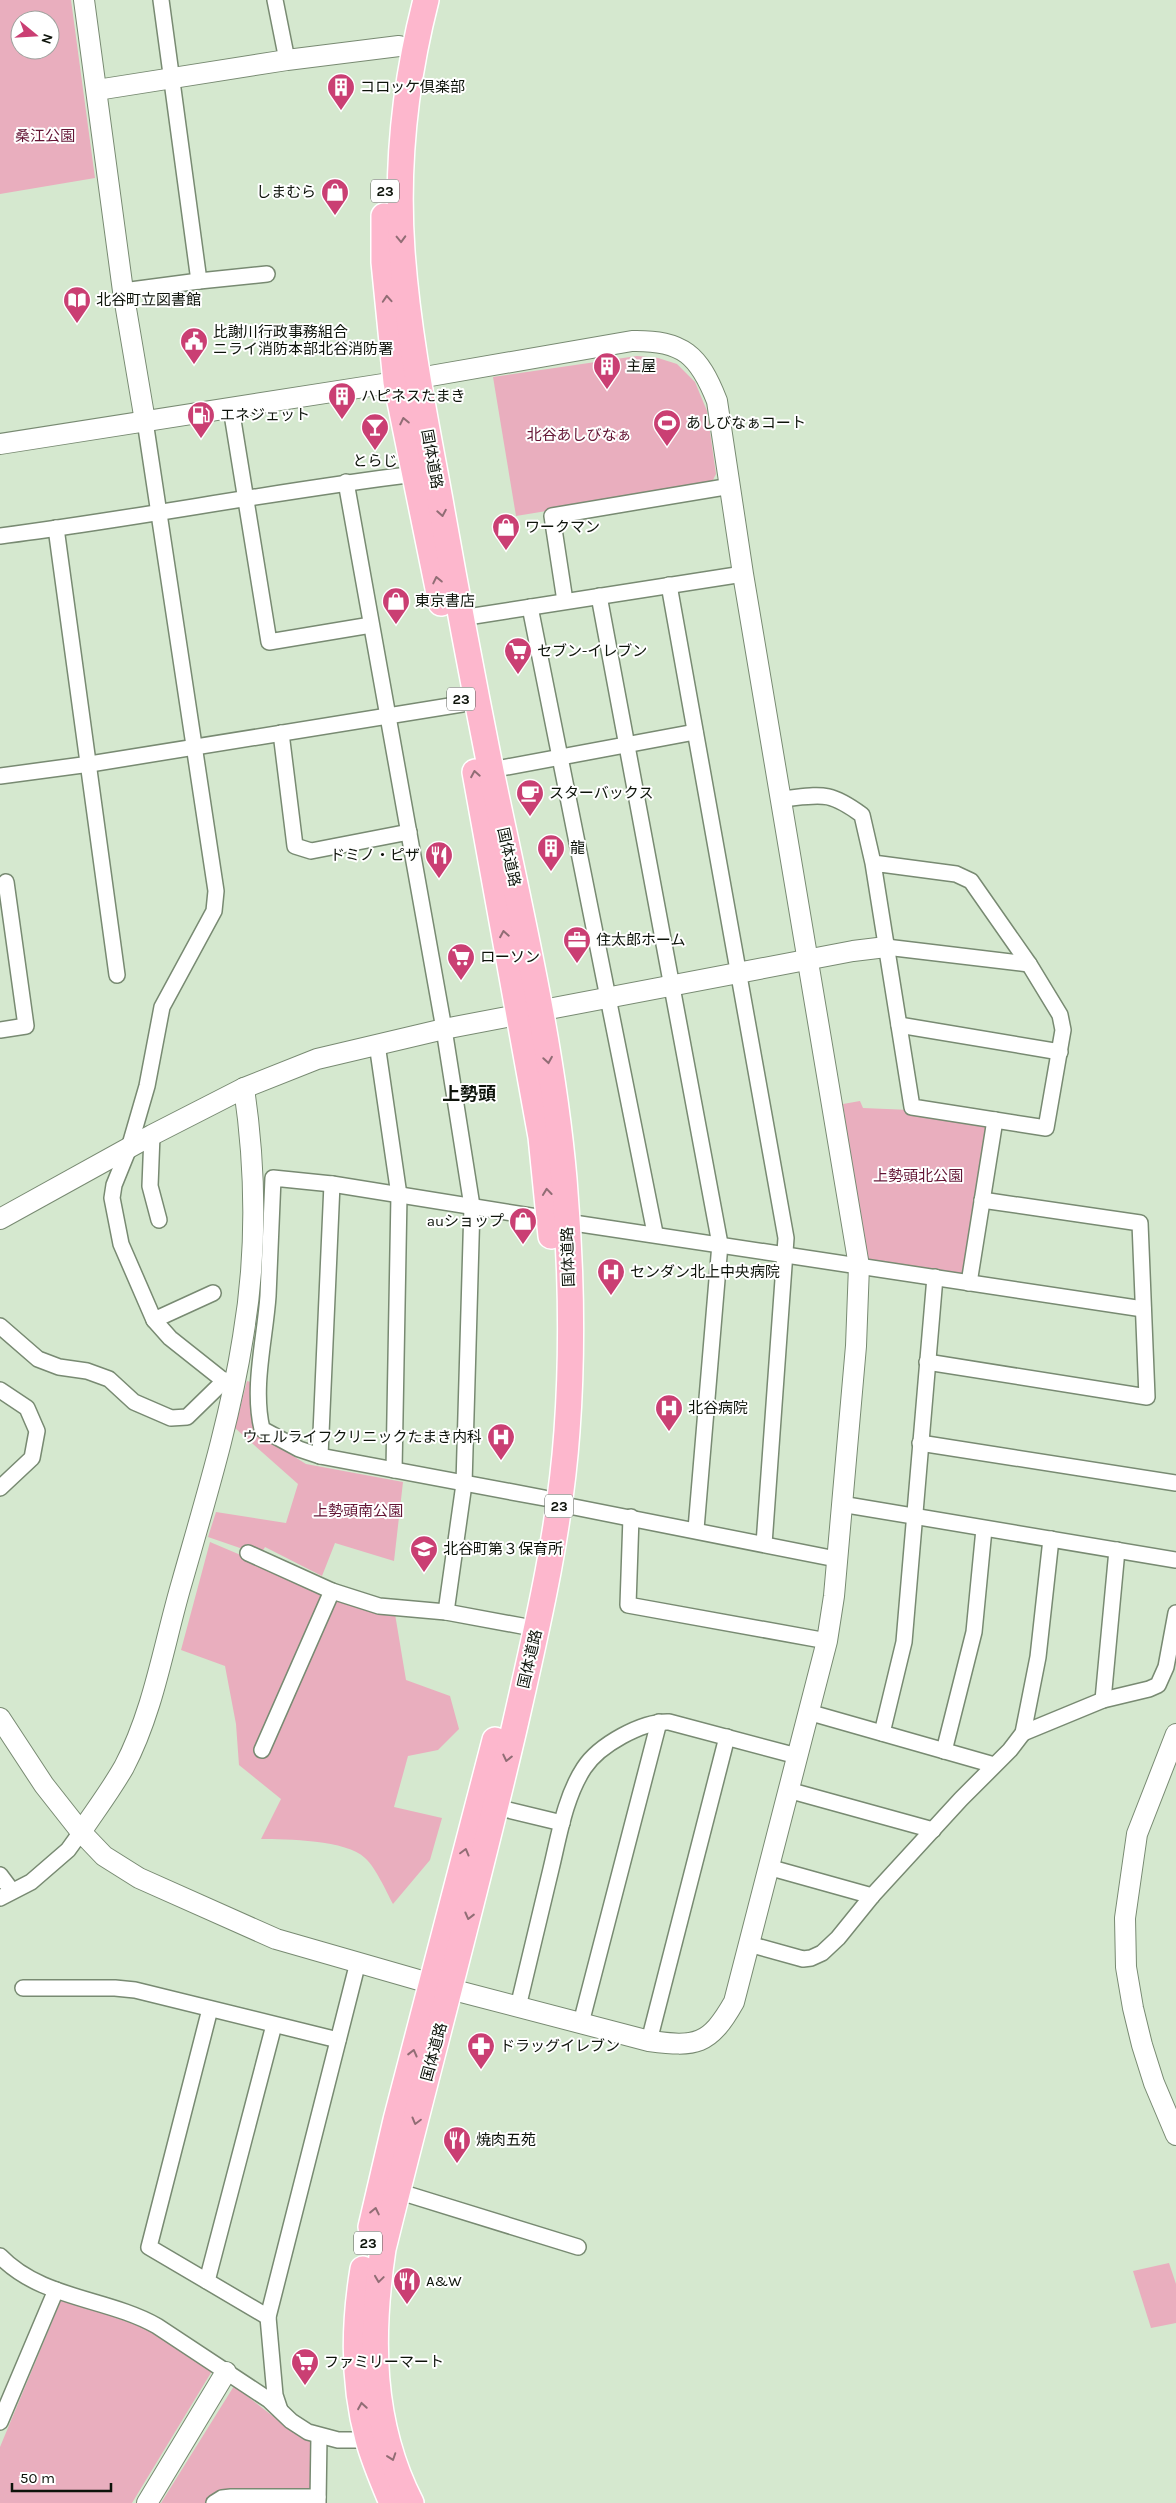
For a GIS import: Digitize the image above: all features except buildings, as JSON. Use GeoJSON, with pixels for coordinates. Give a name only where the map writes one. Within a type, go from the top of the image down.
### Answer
{"type":"FeatureCollection","features":[{"type":"Feature","properties":{"kind":"main road","name":"国体道路"},"geometry":{"type":"LineString","coordinates":[[409,0],[399,46],[389,113],[384,195],[384,262],[407,380],[461,618],[491,770],[530,1014]]}},
{"type":"Feature","properties":{"kind":"main road","name":"国体道路"},"geometry":{"type":"LineString","coordinates":[[411,2503],[391,2457],[381,2418],[375,2375],[376,2296],[383,2249],[441,1986],[536,1560],[567,1434],[570,1370],[558,1220],[559,1133],[530,1014],[462,704],[415,474],[407,380],[400,198],[404,116],[415,45],[426,0]]}},
{"type":"Feature","properties":{"kind":"main road","name":"国体道路"},"geometry":{"type":"LineString","coordinates":[[392,2503],[367,2438],[358,2382],[356,2335],[359,2293],[389,2149],[496,1807],[549,1571],[552,1501]]}},
{"type":"Feature","properties":{"kind":"street"},"geometry":{"type":"LineString","coordinates":[[84,0],[124,291],[216,891],[214,911],[162,1007],[147,1086],[129,1148],[116,1179],[112,1198],[122,1244],[154,1320],[170,1338],[229,1384]]}},
{"type":"Feature","properties":{"kind":"street"},"geometry":{"type":"LineString","coordinates":[[161,0],[198,281]]}},
{"type":"Feature","properties":{"kind":"street"},"geometry":{"type":"LineString","coordinates":[[275,0],[287,60]]}},
{"type":"Feature","properties":{"kind":"street"},"geometry":{"type":"LineString","coordinates":[[96,90],[287,60],[399,46]]}},
{"type":"Feature","properties":{"kind":"street"},"geometry":{"type":"LineString","coordinates":[[124,291],[267,274]]}},
{"type":"Feature","properties":{"kind":"street"},"geometry":{"type":"LineString","coordinates":[[0,444],[407,380],[632,341],[646,341],[672,346],[685,351],[706,375],[717,400],[743,574],[859,1266],[856,1346],[834,1596],[827,1641],[734,2002],[723,2022],[710,2035],[696,2043],[680,2045],[649,2041],[441,1986],[276,1938],[139,1878],[104,1856],[81,1832],[44,1785],[0,1718]]}},
{"type":"Feature","properties":{"kind":"street"},"geometry":{"type":"LineString","coordinates":[[231,408],[269,642],[371,625]]}},
{"type":"Feature","properties":{"kind":"street"},"geometry":{"type":"LineString","coordinates":[[0,536],[159,514],[346,482],[415,474]]}},
{"type":"Feature","properties":{"kind":"street"},"geometry":{"type":"LineString","coordinates":[[346,482],[444,1029],[472,1206],[464,1484],[446,1612]]}},
{"type":"Feature","properties":{"kind":"street"},"geometry":{"type":"LineString","coordinates":[[565,601],[552,516],[731,486]]}},
{"type":"Feature","properties":{"kind":"street"},"geometry":{"type":"LineString","coordinates":[[56,528],[90,764],[117,974]]}},
{"type":"Feature","properties":{"kind":"street"},"geometry":{"type":"LineString","coordinates":[[461,618],[743,574]]}},
{"type":"Feature","properties":{"kind":"street"},"geometry":{"type":"LineString","coordinates":[[669,586],[740,973],[786,1238],[764,1544]]}},
{"type":"Feature","properties":{"kind":"street"},"geometry":{"type":"LineString","coordinates":[[599,596],[720,1244],[696,1529]]}},
{"type":"Feature","properties":{"kind":"street"},"geometry":{"type":"LineString","coordinates":[[530,607],[655,1233]]}},
{"type":"Feature","properties":{"kind":"street"},"geometry":{"type":"LineString","coordinates":[[0,776],[193,748],[462,704]]}},
{"type":"Feature","properties":{"kind":"street"},"geometry":{"type":"LineString","coordinates":[[491,770],[695,732]]}},
{"type":"Feature","properties":{"kind":"street"},"geometry":{"type":"LineString","coordinates":[[281,733],[295,846],[311,851],[409,832]]}},
{"type":"Feature","properties":{"kind":"street"},"geometry":{"type":"LineString","coordinates":[[782,800],[827,795],[862,815],[873,863],[912,1107],[1046,1128],[1063,1030],[1060,1015],[1029,964],[972,881],[956,874],[873,863]]}},
{"type":"Feature","properties":{"kind":"street"},"geometry":{"type":"LineString","coordinates":[[0,1030],[26,1026],[6,882]]}},
{"type":"Feature","properties":{"kind":"street"},"geometry":{"type":"LineString","coordinates":[[0,1219],[152,1135],[244,1088],[317,1059],[377,1044],[444,1029],[886,947],[1029,964]]}},
{"type":"Feature","properties":{"kind":"street"},"geometry":{"type":"LineString","coordinates":[[899,1025],[1060,1052]]}},
{"type":"Feature","properties":{"kind":"street"},"geometry":{"type":"LineString","coordinates":[[377,1044],[399,1195],[394,1470]]}},
{"type":"Feature","properties":{"kind":"street"},"geometry":{"type":"LineString","coordinates":[[0,1875],[6,1894],[31,1882],[68,1850],[124,1767],[149,1703],[199,1521],[229,1384],[243,1336],[250,1283],[252,1235],[251,1135],[244,1088]]}},
{"type":"Feature","properties":{"kind":"street"},"geometry":{"type":"LineString","coordinates":[[969,1282],[995,1120]]}},
{"type":"Feature","properties":{"kind":"street"},"geometry":{"type":"LineString","coordinates":[[152,1135],[150,1186],[159,1220]]}},
{"type":"Feature","properties":{"kind":"street"},"geometry":{"type":"LineString","coordinates":[[836,1559],[631,1516],[320,1456],[299,1449],[262,1429],[259,1388],[268,1296],[273,1178],[332,1184],[1143,1309]]}},
{"type":"Feature","properties":{"kind":"street"},"geometry":{"type":"LineString","coordinates":[[320,1456],[332,1184]]}},
{"type":"Feature","properties":{"kind":"street"},"geometry":{"type":"LineString","coordinates":[[927,1362],[1147,1397],[1140,1224],[982,1200]]}},
{"type":"Feature","properties":{"kind":"street"},"geometry":{"type":"LineString","coordinates":[[882,1733],[904,1642],[913,1517],[935,1277]]}},
{"type":"Feature","properties":{"kind":"street"},"geometry":{"type":"LineString","coordinates":[[154,1320],[213,1293]]}},
{"type":"Feature","properties":{"kind":"street"},"geometry":{"type":"LineString","coordinates":[[0,1326],[38,1359],[59,1367],[87,1371],[109,1378],[134,1402],[171,1418],[187,1417],[229,1384]]}},
{"type":"Feature","properties":{"kind":"street"},"geometry":{"type":"LineString","coordinates":[[0,1390],[27,1408],[37,1431],[32,1458],[0,1488]]}},
{"type":"Feature","properties":{"kind":"street"},"geometry":{"type":"LineString","coordinates":[[920,1443],[1176,1483]]}},
{"type":"Feature","properties":{"kind":"street"},"geometry":{"type":"LineString","coordinates":[[841,1504],[1176,1560]]}},
{"type":"Feature","properties":{"kind":"street"},"geometry":{"type":"LineString","coordinates":[[631,1516],[628,1605],[827,1641]]}},
{"type":"Feature","properties":{"kind":"street"},"geometry":{"type":"LineString","coordinates":[[944,1751],[974,1632],[984,1529]]}},
{"type":"Feature","properties":{"kind":"street"},"geometry":{"type":"LineString","coordinates":[[749,1944],[803,1958],[811,1958],[822,1953],[838,1938],[872,1896],[933,1830],[1010,1750],[1023,1733],[1038,1657],[1051,1540]]}},
{"type":"Feature","properties":{"kind":"street"},"geometry":{"type":"LineString","coordinates":[[1103,1700],[1117,1550]]}},
{"type":"Feature","properties":{"kind":"street"},"geometry":{"type":"LineString","coordinates":[[248,1554],[332,1591],[379,1606],[446,1612],[522,1626]]}},
{"type":"Feature","properties":{"kind":"street"},"geometry":{"type":"LineString","coordinates":[[262,1750],[332,1591]]}},
{"type":"Feature","properties":{"kind":"street"},"geometry":{"type":"LineString","coordinates":[[1023,1733],[1103,1700],[1149,1689],[1158,1684],[1165,1672],[1176,1613]]}},
{"type":"Feature","properties":{"kind":"street"},"geometry":{"type":"LineString","coordinates":[[808,1712],[994,1765]]}},
{"type":"Feature","properties":{"kind":"street"},"geometry":{"type":"LineString","coordinates":[[518,2007],[562,1823],[575,1784],[585,1766],[618,1739],[645,1725],[658,1722],[669,1722],[797,1756]]}},
{"type":"Feature","properties":{"kind":"street"},"geometry":{"type":"LineString","coordinates":[[581,2023],[658,1722]]}},
{"type":"Feature","properties":{"kind":"street"},"geometry":{"type":"LineString","coordinates":[[1176,1734],[1137,1834],[1125,1918],[1126,1967],[1142,2045],[1176,2136]]}},
{"type":"Feature","properties":{"kind":"street"},"geometry":{"type":"LineString","coordinates":[[649,2041],[727,1737]]}},
{"type":"Feature","properties":{"kind":"street"},"geometry":{"type":"LineString","coordinates":[[788,1790],[933,1830]]}},
{"type":"Feature","properties":{"kind":"street"},"geometry":{"type":"LineString","coordinates":[[496,1807],[562,1823]]}},
{"type":"Feature","properties":{"kind":"street"},"geometry":{"type":"LineString","coordinates":[[768,1868],[872,1896]]}},
{"type":"Feature","properties":{"kind":"street"},"geometry":{"type":"LineString","coordinates":[[280,2410],[275,2395],[268,2317],[358,1962]]}},
{"type":"Feature","properties":{"kind":"street"},"geometry":{"type":"LineString","coordinates":[[23,1988],[136,1990],[210,2010],[338,2040]]}},
{"type":"Feature","properties":{"kind":"street"},"geometry":{"type":"LineString","coordinates":[[210,2010],[149,2247],[268,2317]]}},
{"type":"Feature","properties":{"kind":"street"},"geometry":{"type":"LineString","coordinates":[[207,2281],[274,2025]]}},
{"type":"Feature","properties":{"kind":"street"},"geometry":{"type":"LineString","coordinates":[[397,2191],[578,2247]]}},
{"type":"Feature","properties":{"kind":"street"},"geometry":{"type":"LineString","coordinates":[[0,2256],[26,2277],[56,2290],[143,2318],[269,2400],[302,2429],[319,2436],[338,2440],[367,2438]]}},
{"type":"Feature","properties":{"kind":"street"},"geometry":{"type":"LineString","coordinates":[[0,2422],[56,2290]]}},
{"type":"Feature","properties":{"kind":"street"},"geometry":{"type":"LineString","coordinates":[[147,2503],[226,2372]]}},
{"type":"Feature","properties":{"kind":"street"},"geometry":{"type":"LineString","coordinates":[[214,2503],[222,2498],[318,2500],[319,2436]]}},
{"type":"Feature","properties":{"kind":"green space","name":"桑江公園"},"geometry":{"type":"Polygon","coordinates":[[[0,0],[71,0],[95,178],[0,194],[0,0]]]}},
{"type":"Feature","properties":{"kind":"green space","name":"北谷あしびなぁ"},"geometry":{"type":"Polygon","coordinates":[[[637,356],[658,358],[677,364],[695,382],[707,411],[716,474],[711,484],[516,516],[493,377],[637,356]]]}},
{"type":"Feature","properties":{"kind":"green space","name":"上勢頭北公園"},"geometry":{"type":"Polygon","coordinates":[[[860,1101],[863,1108],[910,1110],[991,1123],[966,1279],[872,1264],[864,1255],[843,1104],[860,1101]]]}},
{"type":"Feature","properties":{"kind":"green space","name":"上勢頭南公園"},"geometry":{"type":"Polygon","coordinates":[[[247,1381],[254,1383],[256,1433],[306,1464],[403,1482],[394,1561],[335,1543],[322,1576],[265,1547],[260,1555],[208,1537],[216,1512],[286,1523],[298,1484],[235,1428],[247,1381]]]}},
{"type":"Feature","properties":{"kind":"green space"},"geometry":{"type":"Polygon","coordinates":[[[210,1542],[328,1592],[395,1614],[406,1680],[450,1696],[459,1729],[438,1750],[408,1756],[394,1807],[442,1818],[430,1860],[393,1904],[373,1868],[365,1858],[356,1852],[331,1844],[285,1839],[261,1839],[281,1799],[239,1765],[236,1724],[225,1666],[181,1650],[210,1542]]]}},
{"type":"Feature","properties":{"kind":"green space"},"geometry":{"type":"Polygon","coordinates":[[[1169,2263],[1176,2284],[1176,2323],[1151,2328],[1133,2271],[1169,2263]]]}},
{"type":"Feature","properties":{"kind":"green space"},"geometry":{"type":"Polygon","coordinates":[[[62,2298],[158,2333],[212,2371],[132,2503],[0,2503],[0,2447],[62,2298]]]}},
{"type":"Feature","properties":{"kind":"green space"},"geometry":{"type":"Polygon","coordinates":[[[234,2386],[301,2438],[315,2440],[313,2489],[234,2488],[217,2493],[208,2503],[161,2503],[234,2386]]]}},
{"type":"Feature","properties":{"kind":"place","name":"コロッケ倶楽部"},"geometry":{"type":"Point","coordinates":[341,111]}},
{"type":"Feature","properties":{"kind":"place","name":"しまむら"},"geometry":{"type":"Point","coordinates":[335,216]}},
{"type":"Feature","properties":{"kind":"place","name":"北谷町立図書館"},"geometry":{"type":"Point","coordinates":[77,324]}},
{"type":"Feature","properties":{"kind":"place","name":"比謝川行政事務組合 ニライ消防本部北谷消防署"},"geometry":{"type":"Point","coordinates":[194,365]}},
{"type":"Feature","properties":{"kind":"place","name":"主屋"},"geometry":{"type":"Point","coordinates":[607,390]}},
{"type":"Feature","properties":{"kind":"place","name":"ハピネスたまき"},"geometry":{"type":"Point","coordinates":[342,420]}},
{"type":"Feature","properties":{"kind":"place","name":"エネジェット"},"geometry":{"type":"Point","coordinates":[201,439]}},
{"type":"Feature","properties":{"kind":"place","name":"あしびなぁコート"},"geometry":{"type":"Point","coordinates":[667,447]}},
{"type":"Feature","properties":{"kind":"place","name":"とらじ"},"geometry":{"type":"Point","coordinates":[375,451]}},
{"type":"Feature","properties":{"kind":"place","name":"ワークマン"},"geometry":{"type":"Point","coordinates":[506,551]}},
{"type":"Feature","properties":{"kind":"place","name":"東京書店"},"geometry":{"type":"Point","coordinates":[396,625]}},
{"type":"Feature","properties":{"kind":"place","name":"セブン-イレブン"},"geometry":{"type":"Point","coordinates":[518,675]}},
{"type":"Feature","properties":{"kind":"place","name":"スターバックス"},"geometry":{"type":"Point","coordinates":[530,817]}},
{"type":"Feature","properties":{"kind":"place","name":"龍"},"geometry":{"type":"Point","coordinates":[551,872]}},
{"type":"Feature","properties":{"kind":"place","name":"ドミノ・ピザ"},"geometry":{"type":"Point","coordinates":[439,879]}},
{"type":"Feature","properties":{"kind":"place","name":"住太郎ホーム"},"geometry":{"type":"Point","coordinates":[577,964]}},
{"type":"Feature","properties":{"kind":"place","name":"ローソン"},"geometry":{"type":"Point","coordinates":[461,981]}},
{"type":"Feature","properties":{"kind":"place","name":"auショップ"},"geometry":{"type":"Point","coordinates":[523,1245]}},
{"type":"Feature","properties":{"kind":"place","name":"センダン北上中央病院"},"geometry":{"type":"Point","coordinates":[611,1296]}},
{"type":"Feature","properties":{"kind":"place","name":"北谷病院"},"geometry":{"type":"Point","coordinates":[669,1432]}},
{"type":"Feature","properties":{"kind":"place","name":"ウェルライフクリニックたまき内科"},"geometry":{"type":"Point","coordinates":[501,1461]}},
{"type":"Feature","properties":{"kind":"place","name":"北谷町第３保育所"},"geometry":{"type":"Point","coordinates":[424,1573]}},
{"type":"Feature","properties":{"kind":"place","name":"ドラッグイレブン"},"geometry":{"type":"Point","coordinates":[481,2070]}},
{"type":"Feature","properties":{"kind":"place","name":"焼肉五苑"},"geometry":{"type":"Point","coordinates":[457,2164]}},
{"type":"Feature","properties":{"kind":"place","name":"A&W"},"geometry":{"type":"Point","coordinates":[407,2305]}},
{"type":"Feature","properties":{"kind":"place","name":"ファミリーマート"},"geometry":{"type":"Point","coordinates":[305,2386]}},
{"type":"Feature","properties":{"kind":"district","name":"上勢頭"},"geometry":{"type":"Point","coordinates":[469,1094]}}]}
